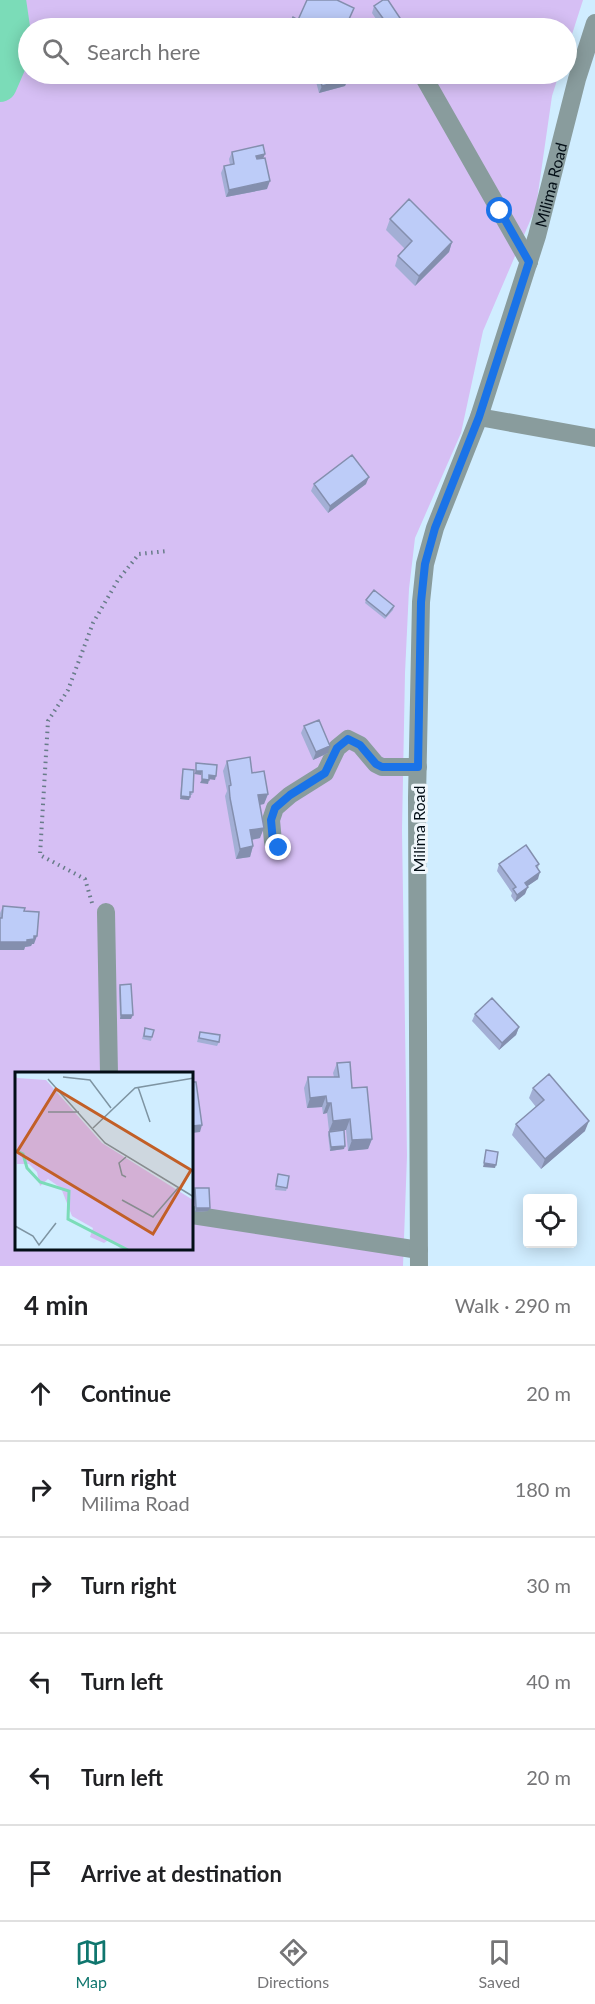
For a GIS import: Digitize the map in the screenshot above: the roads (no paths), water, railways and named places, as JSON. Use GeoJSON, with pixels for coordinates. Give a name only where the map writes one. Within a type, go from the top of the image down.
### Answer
{"type":"FeatureCollection","features":[{"type":"Feature","properties":{"kind":"street","name":"Milima Road"},"geometry":{"type":"LineString","coordinates":[[577,79],[595,23]]}},
{"type":"Feature","properties":{"kind":"street"},"geometry":{"type":"LineString","coordinates":[[428,84],[529,262]]}},
{"type":"Feature","properties":{"kind":"street","name":"Milima Road"},"geometry":{"type":"LineString","coordinates":[[419,1258],[418,767],[421,602],[425,564],[435,528],[479,417],[529,262],[549,195],[556,158],[576,84]]}},
{"type":"Feature","properties":{"kind":"street"},"geometry":{"type":"LineString","coordinates":[[479,417],[595,438]]}},
{"type":"Feature","properties":{"kind":"street"},"geometry":{"type":"LineString","coordinates":[[279,848],[273,842],[271,820],[275,808],[290,795],[325,773],[337,748],[348,739],[360,745],[376,764],[382,767],[418,767]]}},
{"type":"Feature","properties":{"kind":"street"},"geometry":{"type":"LineString","coordinates":[[106,912],[109,1072]]}},
{"type":"Feature","properties":{"kind":"street"},"geometry":{"type":"LineString","coordinates":[[194,1215],[419,1258]]}},
{"type":"Feature","properties":{"kind":"waterway"},"geometry":{"type":"LineString","coordinates":[[0,85],[16,48],[9,0]]}}]}
